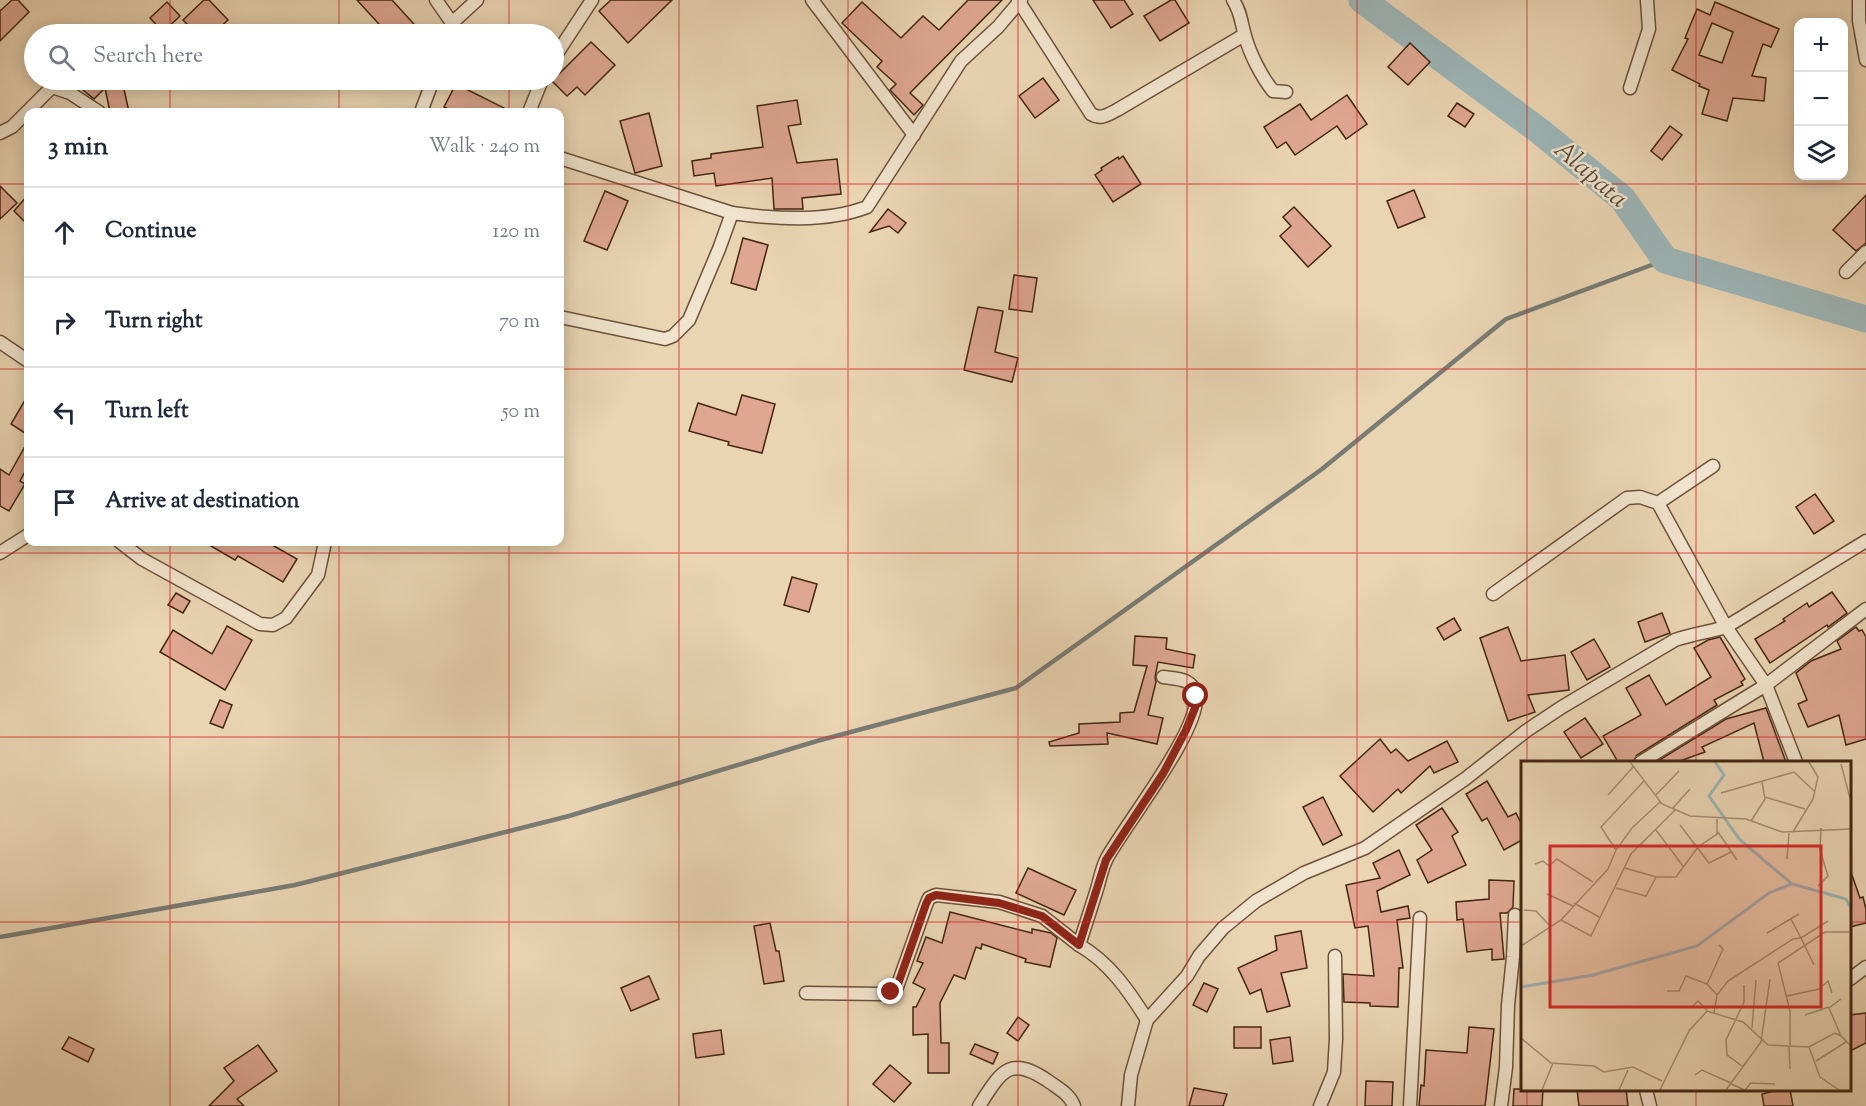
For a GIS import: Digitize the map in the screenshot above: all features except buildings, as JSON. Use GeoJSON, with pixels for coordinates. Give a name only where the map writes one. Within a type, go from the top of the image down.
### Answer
{"type":"FeatureCollection","features":[{"type":"Feature","properties":{"kind":"street"},"geometry":{"type":"LineString","coordinates":[[436,0],[448,24]]}},
{"type":"Feature","properties":{"kind":"street"},"geometry":{"type":"LineString","coordinates":[[455,24],[477,0]]}},
{"type":"Feature","properties":{"kind":"street"},"geometry":{"type":"LineString","coordinates":[[564,43],[592,0]]}},
{"type":"Feature","properties":{"kind":"street"},"geometry":{"type":"LineString","coordinates":[[812,0],[914,135]]}},
{"type":"Feature","properties":{"kind":"street"},"geometry":{"type":"LineString","coordinates":[[564,159],[732,213],[790,219],[850,214],[867,207],[962,61],[998,27],[1019,0],[1091,114],[1096,117],[1103,118],[1244,35]]}},
{"type":"Feature","properties":{"kind":"street"},"geometry":{"type":"LineString","coordinates":[[1233,0],[1240,10],[1244,35],[1265,81],[1273,91],[1286,92]]}},
{"type":"Feature","properties":{"kind":"street"},"geometry":{"type":"LineString","coordinates":[[1630,88],[1649,29],[1647,0]]}},
{"type":"Feature","properties":{"kind":"street"},"geometry":{"type":"LineString","coordinates":[[1859,0],[1858,21],[1866,60]]}},
{"type":"Feature","properties":{"kind":"street"},"geometry":{"type":"LineString","coordinates":[[31,108],[49,90]]}},
{"type":"Feature","properties":{"kind":"street"},"geometry":{"type":"LineString","coordinates":[[61,90],[70,93],[93,108]]}},
{"type":"Feature","properties":{"kind":"street"},"geometry":{"type":"LineString","coordinates":[[426,108],[431,90]]}},
{"type":"Feature","properties":{"kind":"street"},"geometry":{"type":"LineString","coordinates":[[532,108],[538,90]]}},
{"type":"Feature","properties":{"kind":"street"},"geometry":{"type":"LineString","coordinates":[[0,133],[12,127],[24,115]]}},
{"type":"Feature","properties":{"kind":"street"},"geometry":{"type":"LineString","coordinates":[[564,318],[665,339],[673,336],[689,320],[732,213]]}},
{"type":"Feature","properties":{"kind":"street"},"geometry":{"type":"LineString","coordinates":[[1846,272],[1866,252]]}},
{"type":"Feature","properties":{"kind":"street"},"geometry":{"type":"LineString","coordinates":[[0,342],[24,358]]}},
{"type":"Feature","properties":{"kind":"street"},"geometry":{"type":"LineString","coordinates":[[1658,503],[1713,466]]}},
{"type":"Feature","properties":{"kind":"street"},"geometry":{"type":"LineString","coordinates":[[1493,594],[1627,498],[1640,497],[1658,503],[1726,627],[1766,685],[1796,761]]}},
{"type":"Feature","properties":{"kind":"street"},"geometry":{"type":"LineString","coordinates":[[1,551],[24,537]]}},
{"type":"Feature","properties":{"kind":"street"},"geometry":{"type":"LineString","coordinates":[[1128,1106],[1130,1082],[1147,1020],[1187,976],[1199,956],[1223,928],[1256,901],[1304,873],[1365,848],[1465,779],[1526,731],[1675,640],[1695,633],[1710,632],[1726,627],[1866,541]]}},
{"type":"Feature","properties":{"kind":"street"},"geometry":{"type":"LineString","coordinates":[[125,546],[142,559],[260,624],[273,625],[286,618],[318,575],[325,546]]}},
{"type":"Feature","properties":{"kind":"street"},"geometry":{"type":"LineString","coordinates":[[1643,761],[1766,685],[1866,609]]}},
{"type":"Feature","properties":{"kind":"street"},"geometry":{"type":"LineString","coordinates":[[1079,945],[1106,860],[1164,772],[1195,708],[1196,696],[1192,685],[1186,680],[1163,677]]}},
{"type":"Feature","properties":{"kind":"street"},"geometry":{"type":"LineString","coordinates":[[806,993],[882,994],[891,992],[897,987],[926,904],[929,898],[936,895],[999,903],[1042,916],[1093,954],[1126,986],[1147,1020]]}},
{"type":"Feature","properties":{"kind":"street"},"geometry":{"type":"LineString","coordinates":[[1501,1106],[1506,1067],[1515,915]]}},
{"type":"Feature","properties":{"kind":"street"},"geometry":{"type":"LineString","coordinates":[[1410,1106],[1420,918]]}},
{"type":"Feature","properties":{"kind":"street"},"geometry":{"type":"LineString","coordinates":[[1320,1106],[1334,1072],[1335,956]]}},
{"type":"Feature","properties":{"kind":"street"},"geometry":{"type":"LineString","coordinates":[[1851,978],[1866,967]]}},
{"type":"Feature","properties":{"kind":"street"},"geometry":{"type":"LineString","coordinates":[[979,1106],[998,1076],[1009,1069],[1021,1067],[1039,1074],[1056,1086],[1071,1098],[1074,1106]]}},
{"type":"Feature","properties":{"kind":"street"},"geometry":{"type":"LineString","coordinates":[[1646,1091],[1650,1106]]}},
{"type":"Feature","properties":{"kind":"waterway","name":"Alapata"},"geometry":{"type":"LineString","coordinates":[[1362,0],[1537,129],[1623,199],[1665,260],[1866,319]]}},
{"type":"Feature","properties":{"kind":"waterway"},"geometry":{"type":"LineString","coordinates":[[0,937],[295,885],[569,816],[817,741],[1016,688],[1322,469],[1506,319],[1665,260]]}},
{"type":"Feature","properties":{"kind":"route"},"geometry":{"type":"LineString","coordinates":[[891,992],[897,987],[926,904],[929,898],[936,895],[999,903],[1042,916],[1079,945],[1106,860],[1164,772],[1186,730],[1195,708],[1196,696]]}}]}
